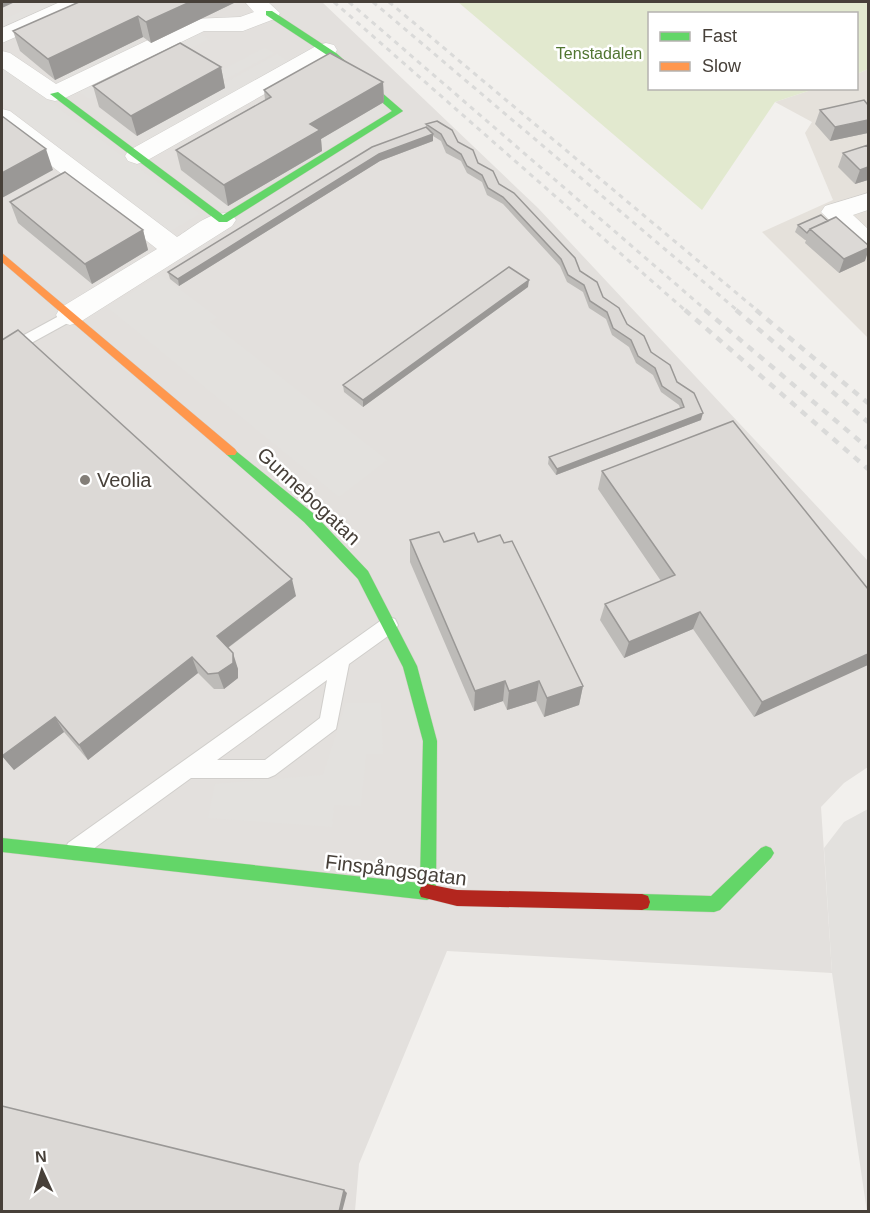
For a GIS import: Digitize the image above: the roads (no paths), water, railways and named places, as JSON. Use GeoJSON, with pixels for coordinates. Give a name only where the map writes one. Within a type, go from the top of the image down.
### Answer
{"type":"FeatureCollection","features":[{"type":"Feature","properties":{"kind":"street"},"geometry":{"type":"LineString","coordinates":[[2,36],[76,2]]}},
{"type":"Feature","properties":{"kind":"street"},"geometry":{"type":"LineString","coordinates":[[55,94],[200,24],[243,24],[262,7],[326,50],[398,111],[70,315]]}},
{"type":"Feature","properties":{"kind":"street"},"geometry":{"type":"LineString","coordinates":[[137,156],[326,50]]}},
{"type":"Feature","properties":{"kind":"street"},"geometry":{"type":"LineString","coordinates":[[2,58],[55,94],[223,220]]}},
{"type":"Feature","properties":{"kind":"street"},"geometry":{"type":"LineString","coordinates":[[2,116],[176,249]]}},
{"type":"Feature","properties":{"kind":"street"},"geometry":{"type":"LineString","coordinates":[[868,201],[834,212],[868,243]]}},
{"type":"Feature","properties":{"kind":"street","name":"Gunnebogatan"},"geometry":{"type":"LineString","coordinates":[[2,257],[309,518],[363,575],[410,666],[430,741],[428,892]]}},
{"type":"Feature","properties":{"kind":"street","name":"Finspångsgatan"},"geometry":{"type":"LineString","coordinates":[[2,845],[428,892],[457,898],[714,904],[766,853]]}},
{"type":"Feature","properties":{"kind":"lane"},"geometry":{"type":"LineString","coordinates":[[2,354],[70,315]]}},
{"type":"Feature","properties":{"kind":"lane"},"geometry":{"type":"LineString","coordinates":[[71,853],[389,626]]}},
{"type":"Feature","properties":{"kind":"lane"},"geometry":{"type":"LineString","coordinates":[[190,769],[268,769],[328,723],[340,660]]}},
{"type":"Feature","properties":{"kind":"railway"},"geometry":{"type":"LineString","coordinates":[[334,2],[686,311]]}},
{"type":"Feature","properties":{"kind":"railway"},"geometry":{"type":"LineString","coordinates":[[349,2],[707,311]]}},
{"type":"Feature","properties":{"kind":"railway"},"geometry":{"type":"LineString","coordinates":[[373,2],[738,311]]}},
{"type":"Feature","properties":{"kind":"railway"},"geometry":{"type":"LineString","coordinates":[[389,2],[758,311]]}},
{"type":"Feature","properties":{"kind":"railway"},"geometry":{"type":"LineString","coordinates":[[685,310],[868,469]]}},
{"type":"Feature","properties":{"kind":"railway"},"geometry":{"type":"LineString","coordinates":[[705,310],[868,448]]}},
{"type":"Feature","properties":{"kind":"railway"},"geometry":{"type":"LineString","coordinates":[[736,310],[868,422]]}},
{"type":"Feature","properties":{"kind":"railway"},"geometry":{"type":"LineString","coordinates":[[756,310],[868,403]]}},
{"type":"Feature","properties":{"kind":"place","name":"Veolia"},"geometry":{"type":"Point","coordinates":[85,480]}},
{"type":"Feature","properties":{"kind":"park label","name":"Tenstadalen"},"geometry":{"type":"Point","coordinates":[599,53]}}]}
